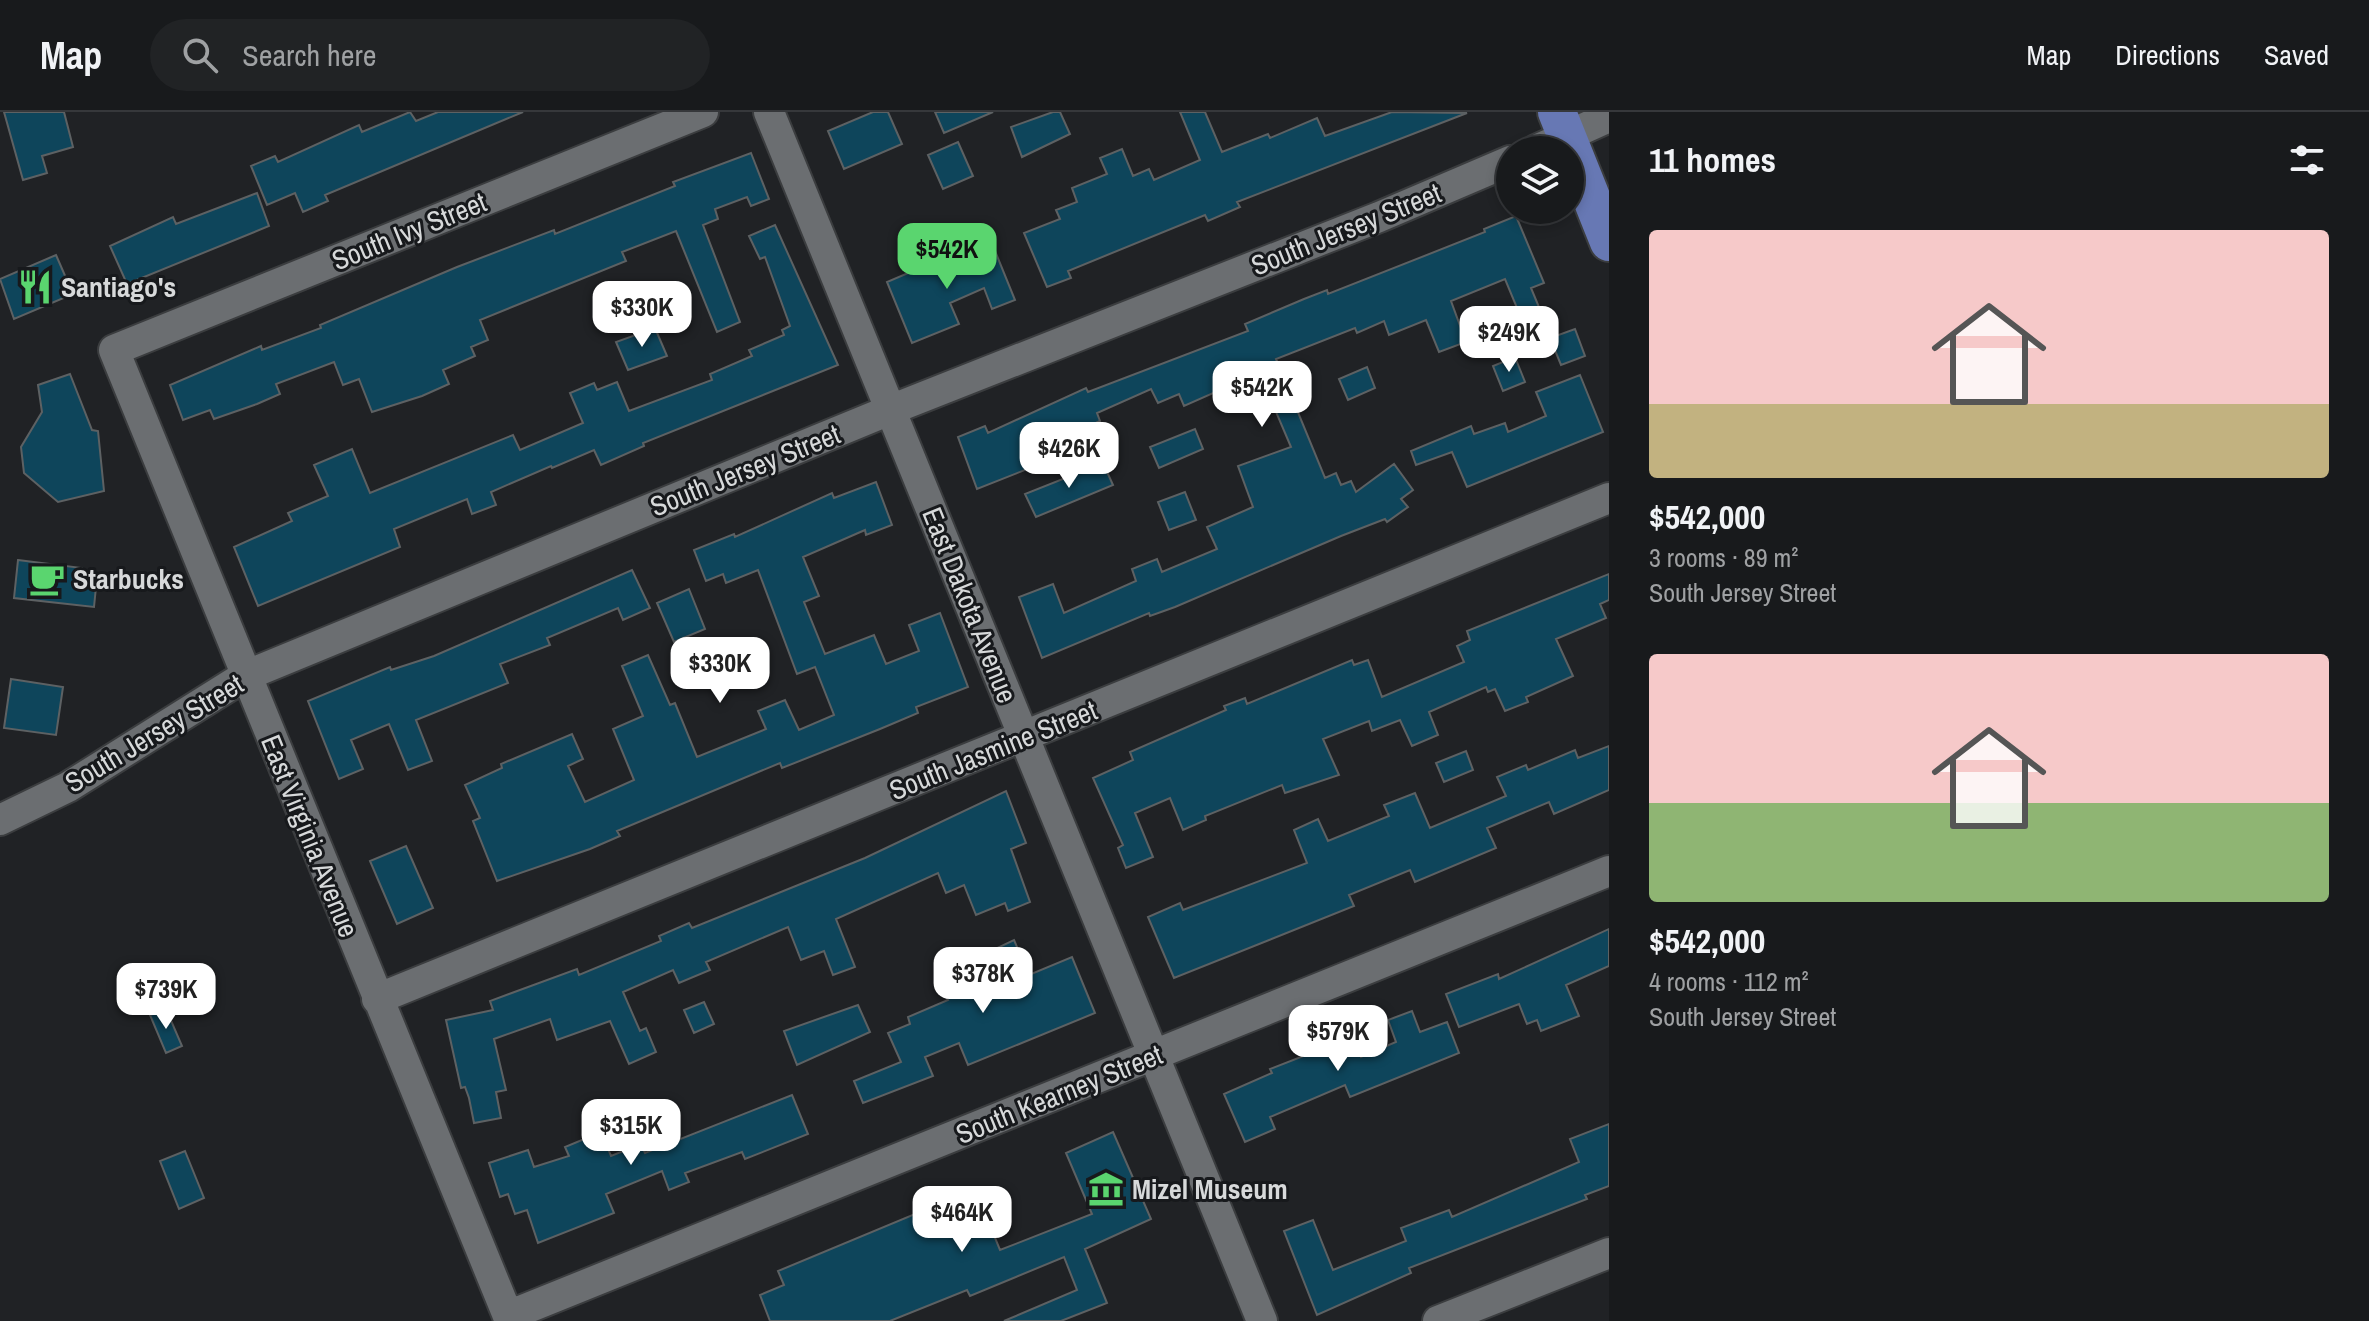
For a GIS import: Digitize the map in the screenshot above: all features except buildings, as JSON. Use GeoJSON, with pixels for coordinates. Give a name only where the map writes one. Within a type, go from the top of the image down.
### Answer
{"type":"FeatureCollection","features":[{"type":"Feature","properties":{"kind":"main road"},"geometry":{"type":"LineString","coordinates":[[1553,133],[1609,242]]}},
{"type":"Feature","properties":{"kind":"street","name":"South Ivy Street"},"geometry":{"type":"LineString","coordinates":[[114,350],[703,112]]}},
{"type":"Feature","properties":{"kind":"street","name":"East Dakota Avenue"},"geometry":{"type":"LineString","coordinates":[[769,112],[1262,1321]]}},
{"type":"Feature","properties":{"kind":"street"},"geometry":{"type":"LineString","coordinates":[[1553,133],[1609,117]]}},
{"type":"Feature","properties":{"kind":"street","name":"South Jersey Street"},"geometry":{"type":"LineString","coordinates":[[0,820],[68,787],[245,676],[890,410],[1379,217],[1496,167]]}},
{"type":"Feature","properties":{"kind":"street","name":"East Virginia Avenue"},"geometry":{"type":"LineString","coordinates":[[114,350],[509,1319]]}},
{"type":"Feature","properties":{"kind":"street","name":"South Jasmine Street"},"geometry":{"type":"LineString","coordinates":[[377,999],[1609,498]]}},
{"type":"Feature","properties":{"kind":"street","name":"South Kearney Street"},"geometry":{"type":"LineString","coordinates":[[509,1319],[1609,871]]}},
{"type":"Feature","properties":{"kind":"street"},"geometry":{"type":"LineString","coordinates":[[1438,1321],[1609,1253]]}},
{"type":"Feature","properties":{"kind":"place","name":"Santiago's"},"geometry":{"type":"Point","coordinates":[35,287]}},
{"type":"Feature","properties":{"kind":"place","name":"Starbucks"},"geometry":{"type":"Point","coordinates":[47,579]}},
{"type":"Feature","properties":{"kind":"place","name":"Mizel Museum"},"geometry":{"type":"Point","coordinates":[1106,1189]}}]}
